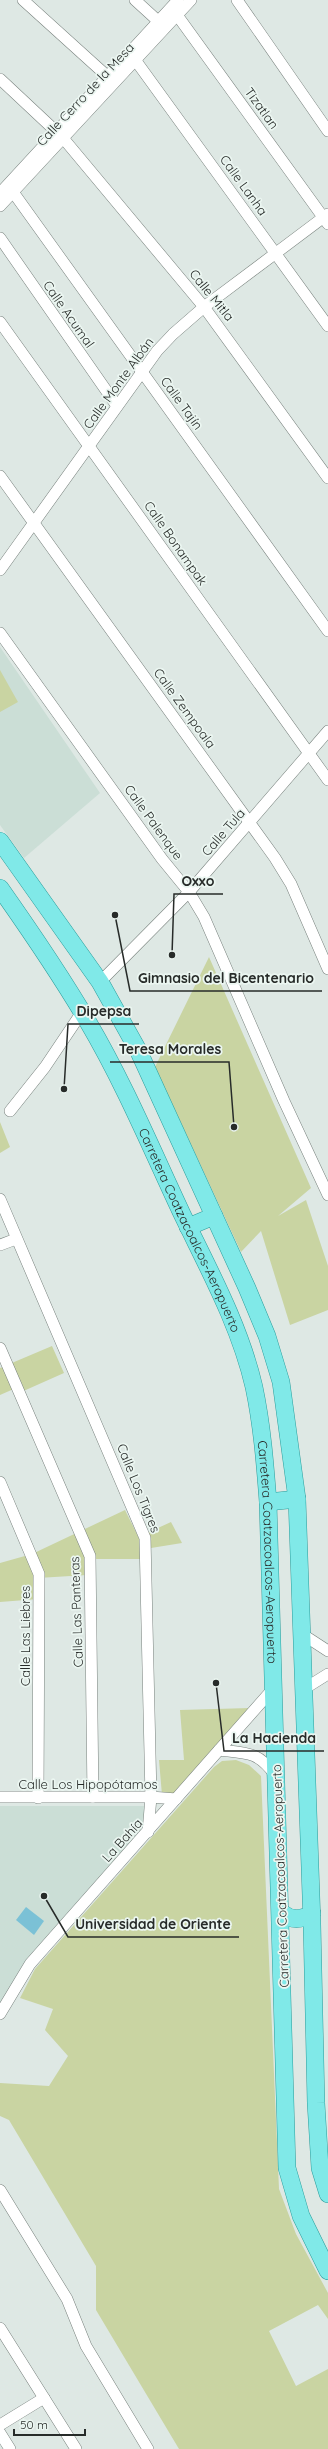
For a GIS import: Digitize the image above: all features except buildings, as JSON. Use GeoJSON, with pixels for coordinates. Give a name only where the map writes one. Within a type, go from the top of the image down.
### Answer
{"type":"FeatureCollection","features":[{"type":"Feature","properties":{"kind":"main road","name":"Carretera Coatzacoalcos-Aeropuerto"},"geometry":{"type":"LineString","coordinates":[[0,841],[7,859],[100,982],[139,1052],[267,1336],[278,1374],[288,1420],[297,1500],[312,1913],[316,2103],[320,2168],[328,2194]]}},
{"type":"Feature","properties":{"kind":"main road","name":"Carretera Coatzacoalcos-Aeropuerto"},"geometry":{"type":"LineString","coordinates":[[0,888],[82,1012],[124,1092],[226,1309],[241,1344],[249,1372],[262,1428],[268,1502],[272,1690],[278,1778],[288,2168],[301,2216],[328,2271]]}},
{"type":"Feature","properties":{"kind":"main road"},"geometry":{"type":"LineString","coordinates":[[188,1227],[214,1216]]}},
{"type":"Feature","properties":{"kind":"main road"},"geometry":{"type":"LineString","coordinates":[[268,1502],[297,1500]]}},
{"type":"Feature","properties":{"kind":"main road"},"geometry":{"type":"LineString","coordinates":[[282,1913],[287,1918],[296,1919],[304,1918],[312,1913]]}},
{"type":"Feature","properties":{"kind":"street"},"geometry":{"type":"LineString","coordinates":[[23,0],[107,76]]}},
{"type":"Feature","properties":{"kind":"street"},"geometry":{"type":"LineString","coordinates":[[135,0],[158,21]]}},
{"type":"Feature","properties":{"kind":"street","name":"Calle Cerro de la Mesa"},"geometry":{"type":"LineString","coordinates":[[60,134],[107,76],[178,0]]}},
{"type":"Feature","properties":{"kind":"street","name":"Calle Cerro de la Mesa"},"geometry":{"type":"LineString","coordinates":[[0,206],[5,187],[136,61],[190,0]]}},
{"type":"Feature","properties":{"kind":"street"},"geometry":{"type":"LineString","coordinates":[[237,0],[328,131]]}},
{"type":"Feature","properties":{"kind":"street","name":"Tizatlan"},"geometry":{"type":"LineString","coordinates":[[177,15],[326,218]]}},
{"type":"Feature","properties":{"kind":"street","name":"Calle Lanha"},"geometry":{"type":"LineString","coordinates":[[136,61],[276,252],[328,326]]}},
{"type":"Feature","properties":{"kind":"street","name":"Calle Mitla"},"geometry":{"type":"LineString","coordinates":[[0,79],[60,134],[204,307],[328,478]]}},
{"type":"Feature","properties":{"kind":"street","name":"Calle Tajín"},"geometry":{"type":"LineString","coordinates":[[5,187],[142,371],[328,631]]}},
{"type":"Feature","properties":{"kind":"street","name":"Calle Monte Albán"},"geometry":{"type":"LineString","coordinates":[[0,570],[90,446],[142,371],[173,334],[204,307],[276,252],[326,218]]}},
{"type":"Feature","properties":{"kind":"street","name":"Calle Acumal"},"geometry":{"type":"LineString","coordinates":[[0,238],[117,406]]}},
{"type":"Feature","properties":{"kind":"street","name":"Calle Bonampak"},"geometry":{"type":"LineString","coordinates":[[0,322],[328,780]]}},
{"type":"Feature","properties":{"kind":"street","name":"Calle Zempoala"},"geometry":{"type":"LineString","coordinates":[[0,476],[250,822],[291,884],[328,969]]}},
{"type":"Feature","properties":{"kind":"street","name":"Calle Palenque"},"geometry":{"type":"LineString","coordinates":[[0,633],[162,859],[189,892],[219,948],[284,1101],[328,1195]]}},
{"type":"Feature","properties":{"kind":"street","name":"Calle Tula"},"geometry":{"type":"LineString","coordinates":[[100,982],[189,892],[328,731]]}},
{"type":"Feature","properties":{"kind":"street"},"geometry":{"type":"LineString","coordinates":[[10,1111],[45,1067],[82,1012]]}},
{"type":"Feature","properties":{"kind":"street","name":"Calle Los Tigres"},"geometry":{"type":"LineString","coordinates":[[0,1199],[145,1538],[151,1797],[148,1832]]}},
{"type":"Feature","properties":{"kind":"street"},"geometry":{"type":"LineString","coordinates":[[0,1245],[16,1239]]}},
{"type":"Feature","properties":{"kind":"street","name":"Calle Las Panteras"},"geometry":{"type":"LineString","coordinates":[[0,1348],[90,1556],[92,1797]]}},
{"type":"Feature","properties":{"kind":"street","name":"Calle Las Liebres"},"geometry":{"type":"LineString","coordinates":[[0,1482],[39,1574],[38,1798]]}},
{"type":"Feature","properties":{"kind":"street"},"geometry":{"type":"LineString","coordinates":[[302,1634],[328,1651]]}},
{"type":"Feature","properties":{"kind":"street"},"geometry":{"type":"LineString","coordinates":[[304,1689],[328,1674]]}},
{"type":"Feature","properties":{"kind":"street","name":"La Bahía"},"geometry":{"type":"LineString","coordinates":[[0,2014],[30,1964],[272,1690]]}},
{"type":"Feature","properties":{"kind":"street"},"geometry":{"type":"LineString","coordinates":[[219,1750],[248,1754],[265,1760],[278,1778]]}},
{"type":"Feature","properties":{"kind":"street","name":"Calle Los Hipopótamos"},"geometry":{"type":"LineString","coordinates":[[0,1797],[151,1797],[176,1799]]}},
{"type":"Feature","properties":{"kind":"street"},"geometry":{"type":"LineString","coordinates":[[0,2190],[67,2299],[86,2346],[148,2449]]}},
{"type":"Feature","properties":{"kind":"street"},"geometry":{"type":"LineString","coordinates":[[0,2328],[76,2449]]}},
{"type":"Feature","properties":{"kind":"street"},"geometry":{"type":"LineString","coordinates":[[0,2425],[44,2398]]}},
{"type":"Feature","properties":{"kind":"street"},"geometry":{"type":"LineString","coordinates":[[0,2433],[10,2449]]}},
{"type":"Feature","properties":{"kind":"shaded area"},"geometry":{"type":"Polygon","coordinates":[[[0,647],[100,793],[24,858],[0,825],[0,647]]]}},
{"type":"Feature","properties":{"kind":"shaded area"},"geometry":{"type":"Polygon","coordinates":[[[0,1806],[145,1806],[146,1829],[37,1951],[0,2011],[0,1806]]]}},
{"type":"Feature","properties":{"kind":"green space"},"geometry":{"type":"Polygon","coordinates":[[[0,670],[18,702],[0,712],[0,670]]]}},
{"type":"Feature","properties":{"kind":"green space"},"geometry":{"type":"Polygon","coordinates":[[[209,957],[311,1188],[278,1216],[306,1200],[328,1266],[328,1310],[290,1325],[261,1231],[241,1252],[155,1067],[209,957]]]}},
{"type":"Feature","properties":{"kind":"green space"},"geometry":{"type":"Polygon","coordinates":[[[0,1122],[10,1147],[0,1153],[0,1122]]]}},
{"type":"Feature","properties":{"kind":"green space"},"geometry":{"type":"Polygon","coordinates":[[[52,1346],[64,1373],[19,1393],[16,1388],[0,1395],[0,1368],[52,1346]]]}},
{"type":"Feature","properties":{"kind":"green space"},"geometry":{"type":"Polygon","coordinates":[[[125,1510],[139,1538],[141,1559],[95,1559],[87,1575],[38,1578],[38,1599],[0,1602],[0,1563],[32,1554],[125,1510]]]}},
{"type":"Feature","properties":{"kind":"green space"},"geometry":{"type":"Polygon","coordinates":[[[171,1522],[182,1543],[151,1548],[147,1533],[171,1522]]]}},
{"type":"Feature","properties":{"kind":"green space"},"geometry":{"type":"Polygon","coordinates":[[[250,1708],[177,1796],[162,1795],[159,1760],[184,1760],[180,1710],[250,1708]]]}},
{"type":"Feature","properties":{"kind":"green space"},"geometry":{"type":"Polygon","coordinates":[[[236,1760],[249,1765],[261,1776],[279,2189],[296,2234],[328,2293],[328,2319],[318,2305],[269,2331],[296,2386],[328,2369],[328,2449],[179,2449],[96,2310],[96,2266],[9,2120],[0,2116],[0,2083],[49,2086],[68,2056],[45,2030],[53,2009],[20,1998],[35,1969],[214,1767],[222,1761],[236,1760]]]}},
{"type":"Feature","properties":{"kind":"water"},"geometry":{"type":"Polygon","coordinates":[[[26,1907],[44,1921],[34,1935],[16,1920],[26,1907]]]}},
{"type":"Feature","properties":{"kind":"place","name":"Gimnasio del Bicentenario"},"geometry":{"type":"Point","coordinates":[115,915]}},
{"type":"Feature","properties":{"kind":"place","name":"Oxxo"},"geometry":{"type":"Point","coordinates":[172,955]}},
{"type":"Feature","properties":{"kind":"place","name":"Dipepsa"},"geometry":{"type":"Point","coordinates":[64,1089]}},
{"type":"Feature","properties":{"kind":"place","name":"Teresa Morales"},"geometry":{"type":"Point","coordinates":[234,1127]}},
{"type":"Feature","properties":{"kind":"place","name":"La Hacienda"},"geometry":{"type":"Point","coordinates":[216,1683]}},
{"type":"Feature","properties":{"kind":"place","name":"Universidad de Oriente"},"geometry":{"type":"Point","coordinates":[44,1896]}}]}
